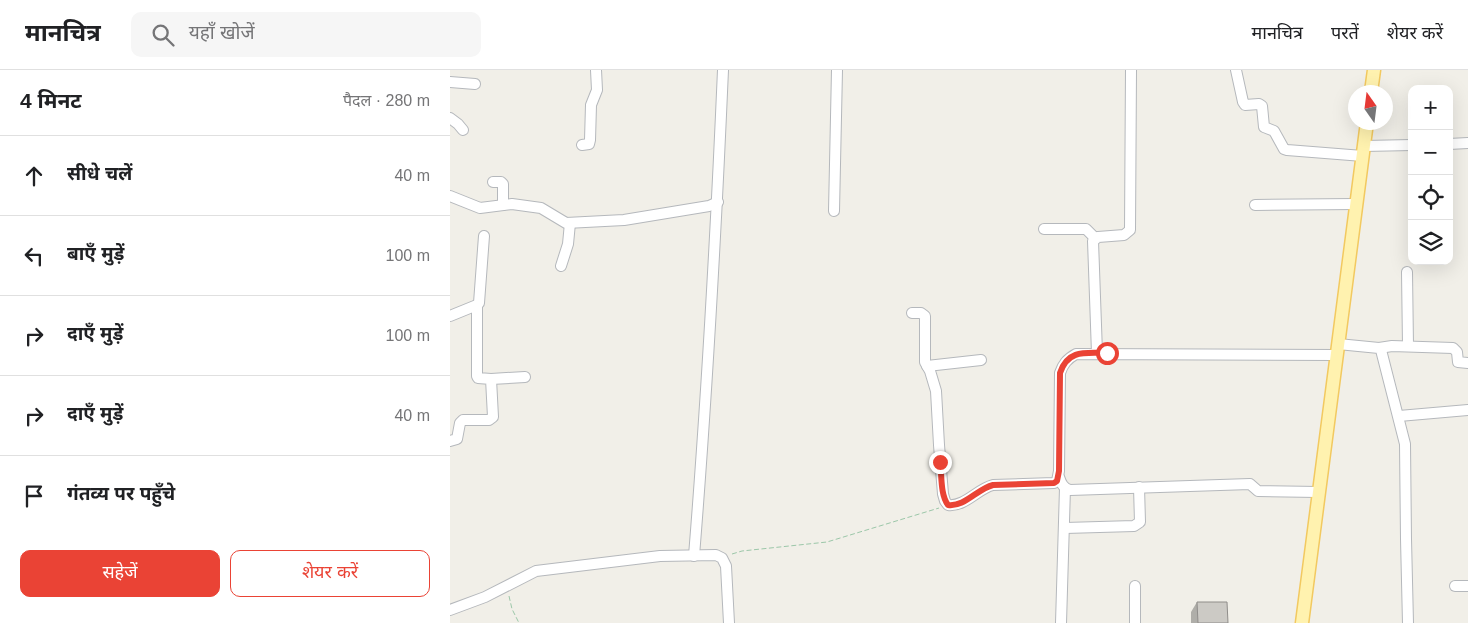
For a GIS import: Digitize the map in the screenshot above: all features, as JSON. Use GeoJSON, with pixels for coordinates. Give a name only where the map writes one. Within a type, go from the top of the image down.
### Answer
{"type":"FeatureCollection","features":[{"type":"Feature","properties":{"kind":"main road"},"geometry":{"type":"LineString","coordinates":[[1372,85],[1374,70]]}},
{"type":"Feature","properties":{"kind":"main road"},"geometry":{"type":"LineString","coordinates":[[1302,623],[1366,130]]}},
{"type":"Feature","properties":{"kind":"street"},"geometry":{"type":"LineString","coordinates":[[582,144],[589,144],[590,142],[591,105],[597,90],[596,70]]}},
{"type":"Feature","properties":{"kind":"street"},"geometry":{"type":"LineString","coordinates":[[694,556],[718,202],[723,70]]}},
{"type":"Feature","properties":{"kind":"street"},"geometry":{"type":"LineString","coordinates":[[834,211],[837,70]]}},
{"type":"Feature","properties":{"kind":"street"},"geometry":{"type":"LineString","coordinates":[[1094,238],[1098,236],[1124,235],[1130,230],[1131,70]]}},
{"type":"Feature","properties":{"kind":"street"},"geometry":{"type":"LineString","coordinates":[[1236,70],[1243,102],[1245,105],[1260,104],[1262,106],[1264,128],[1274,131],[1284,149],[1363,151],[1408,145]]}},
{"type":"Feature","properties":{"kind":"street"},"geometry":{"type":"LineString","coordinates":[[450,82],[475,84]]}},
{"type":"Feature","properties":{"kind":"street"},"geometry":{"type":"LineString","coordinates":[[450,118],[455,120],[463,130]]}},
{"type":"Feature","properties":{"kind":"street"},"geometry":{"type":"LineString","coordinates":[[1453,144],[1468,143]]}},
{"type":"Feature","properties":{"kind":"street"},"geometry":{"type":"LineString","coordinates":[[493,182],[501,182],[503,184],[503,205]]}},
{"type":"Feature","properties":{"kind":"street"},"geometry":{"type":"LineString","coordinates":[[450,196],[480,208],[512,204],[541,208],[563,222],[570,223],[624,220],[709,206],[718,202]]}},
{"type":"Feature","properties":{"kind":"street"},"geometry":{"type":"LineString","coordinates":[[1255,205],[1356,204]]}},
{"type":"Feature","properties":{"kind":"street"},"geometry":{"type":"LineString","coordinates":[[561,266],[568,244],[570,223]]}},
{"type":"Feature","properties":{"kind":"street"},"geometry":{"type":"LineString","coordinates":[[1044,229],[1086,229],[1094,238]]}},
{"type":"Feature","properties":{"kind":"street"},"geometry":{"type":"LineString","coordinates":[[484,236],[480,300],[478,305],[477,376],[478,378],[491,379],[525,376]]}},
{"type":"Feature","properties":{"kind":"street"},"geometry":{"type":"LineString","coordinates":[[1094,238],[1092,244],[1097,353]]}},
{"type":"Feature","properties":{"kind":"street"},"geometry":{"type":"LineString","coordinates":[[1407,272],[1408,346]]}},
{"type":"Feature","properties":{"kind":"street"},"geometry":{"type":"LineString","coordinates":[[450,316],[478,305]]}},
{"type":"Feature","properties":{"kind":"street"},"geometry":{"type":"LineString","coordinates":[[912,313],[921,313],[925,316],[925,358],[936,391],[945,501],[948,505],[953,506],[960,504],[983,488],[993,485],[1054,483],[1057,481],[1060,373],[1062,366],[1068,358],[1076,354],[1337,350],[1408,346],[1453,348],[1457,352],[1458,362],[1468,363]]}},
{"type":"Feature","properties":{"kind":"street"},"geometry":{"type":"LineString","coordinates":[[1379,348],[1382,352],[1405,444],[1408,623]]}},
{"type":"Feature","properties":{"kind":"street"},"geometry":{"type":"LineString","coordinates":[[927,366],[981,360]]}},
{"type":"Feature","properties":{"kind":"street"},"geometry":{"type":"LineString","coordinates":[[450,441],[457,439],[460,423],[463,420],[492,419],[491,379]]}},
{"type":"Feature","properties":{"kind":"street"},"geometry":{"type":"LineString","coordinates":[[1399,416],[1468,410]]}},
{"type":"Feature","properties":{"kind":"street"},"geometry":{"type":"LineString","coordinates":[[1058,477],[1062,485],[1070,490],[1250,484],[1258,491],[1318,492]]}},
{"type":"Feature","properties":{"kind":"street"},"geometry":{"type":"LineString","coordinates":[[1065,528],[1138,525],[1140,522],[1139,487]]}},
{"type":"Feature","properties":{"kind":"street"},"geometry":{"type":"LineString","coordinates":[[1061,623],[1065,488]]}},
{"type":"Feature","properties":{"kind":"street"},"geometry":{"type":"LineString","coordinates":[[450,610],[485,597],[528,574],[547,569],[660,556],[716,556],[722,558],[725,562],[729,623]]}},
{"type":"Feature","properties":{"kind":"street"},"geometry":{"type":"LineString","coordinates":[[1135,586],[1135,623]]}},
{"type":"Feature","properties":{"kind":"street"},"geometry":{"type":"LineString","coordinates":[[1455,586],[1468,586]]}},
{"type":"Feature","properties":{"kind":"path"},"geometry":{"type":"LineString","coordinates":[[725,562],[729,556],[742,551],[827,542],[948,505]]}},
{"type":"Feature","properties":{"kind":"path"},"geometry":{"type":"LineString","coordinates":[[507,586],[512,609],[519,623]]}},
{"type":"Feature","properties":{"kind":"building"},"geometry":{"type":"Polygon","coordinates":[[[1197,602],[1227,602],[1228,623],[1198,623],[1197,602]]]}},
{"type":"Feature","properties":{"kind":"route"},"geometry":{"type":"LineString","coordinates":[[940,462],[945,501],[948,505],[953,506],[960,504],[988,486],[1054,483],[1057,481],[1059,471],[1060,373],[1062,366],[1068,358],[1076,354],[1107,353]]}}]}
